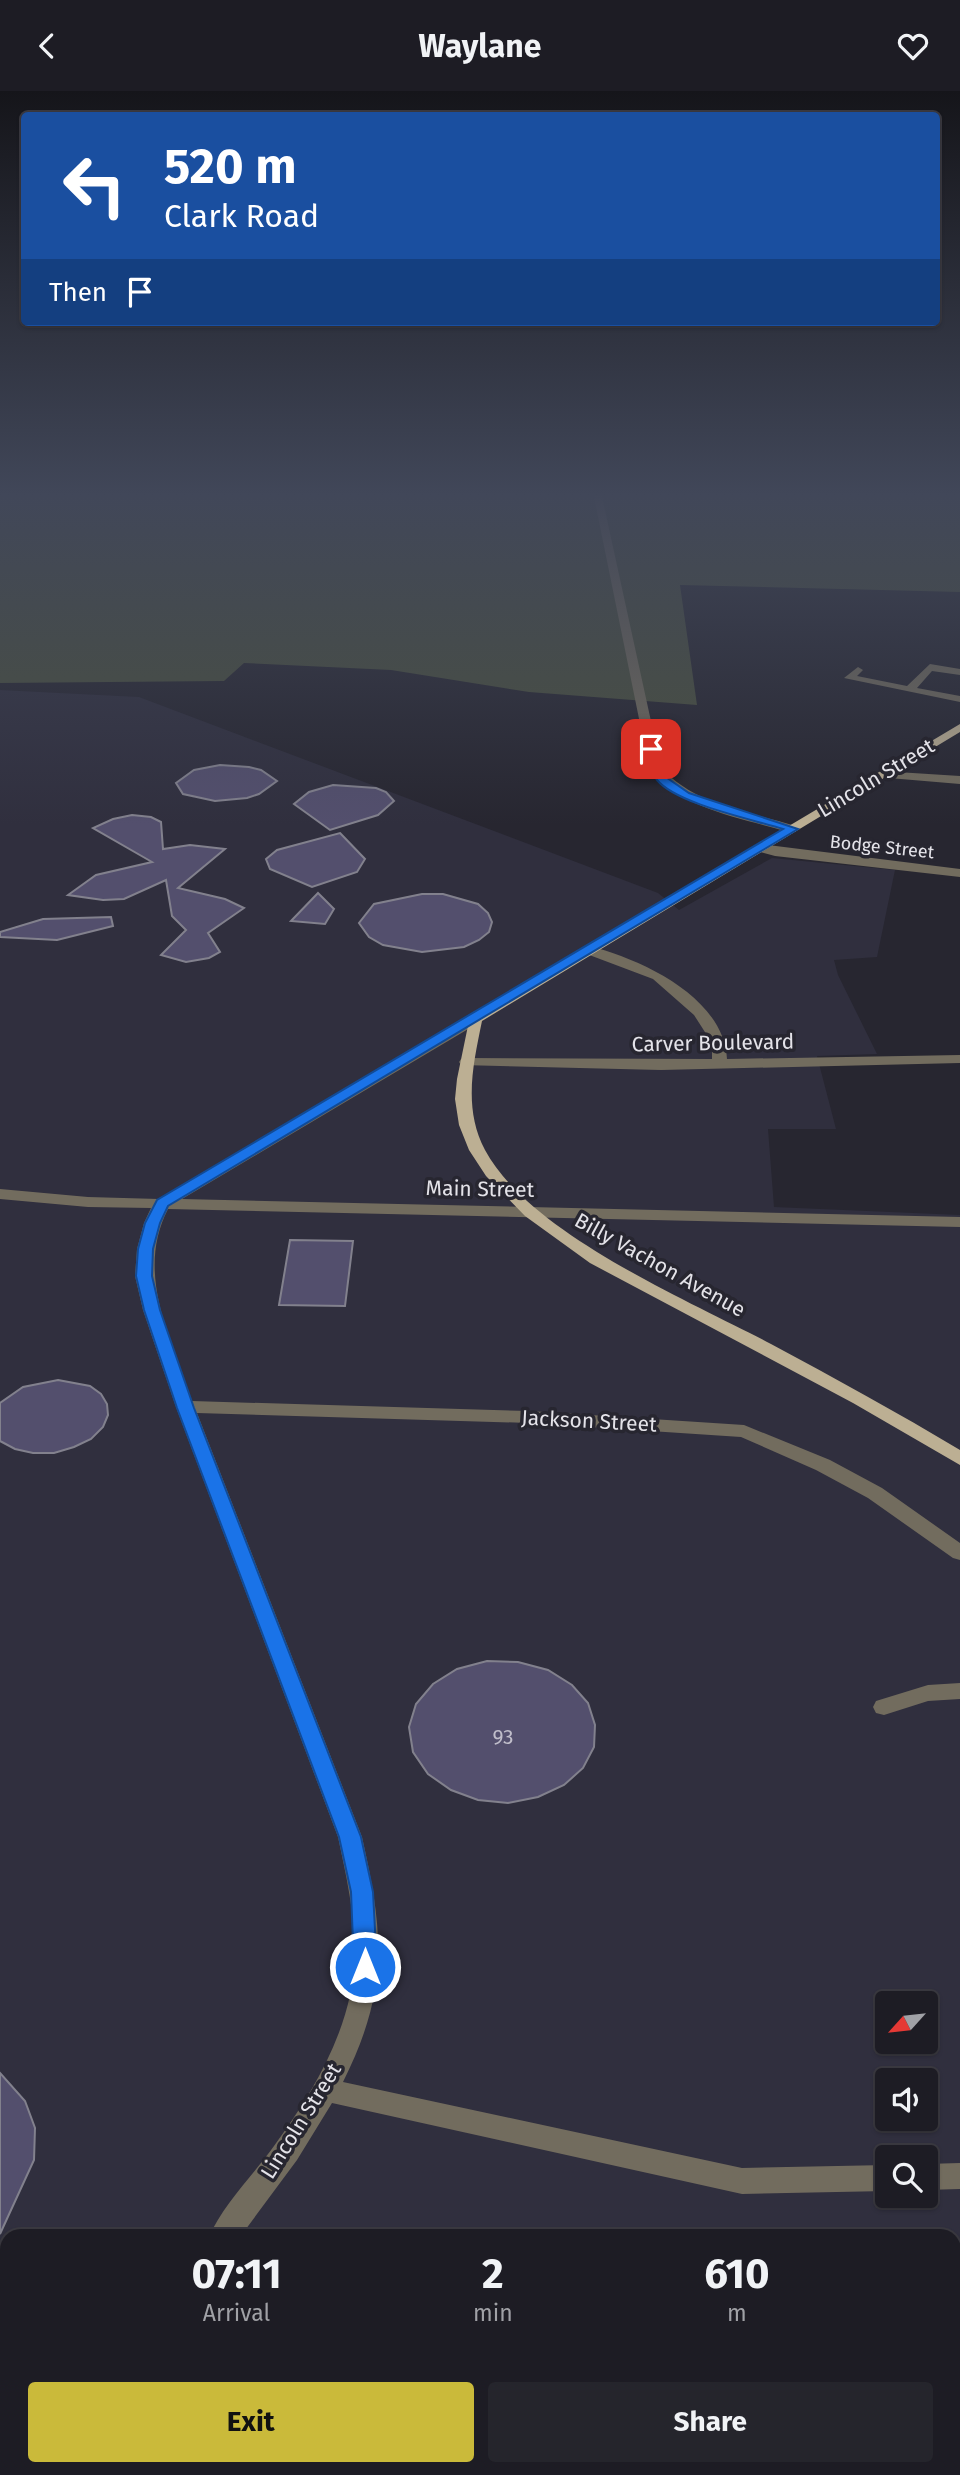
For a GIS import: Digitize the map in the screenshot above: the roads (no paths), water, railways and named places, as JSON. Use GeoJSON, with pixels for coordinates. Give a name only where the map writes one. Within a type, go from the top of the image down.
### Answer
{"type":"FeatureCollection","features":[{"type":"Feature","properties":{"kind":"main road","name":"Lincoln Street"},"geometry":{"type":"LineString","coordinates":[[475,1019],[960,727]]}},
{"type":"Feature","properties":{"kind":"main road","name":"Billy Vachon Avenue"},"geometry":{"type":"LineString","coordinates":[[475,1019],[466,1062],[463,1102],[468,1124],[492,1173],[528,1213],[596,1259],[860,1399],[960,1459]]}},
{"type":"Feature","properties":{"kind":"street"},"geometry":{"type":"LineString","coordinates":[[619,603],[655,768],[662,779],[685,795],[792,829]]}},
{"type":"Feature","properties":{"kind":"street"},"geometry":{"type":"LineString","coordinates":[[909,691],[930,667],[960,672]]}},
{"type":"Feature","properties":{"kind":"street"},"geometry":{"type":"LineString","coordinates":[[858,670],[849,678],[960,699]]}},
{"type":"Feature","properties":{"kind":"street"},"geometry":{"type":"LineString","coordinates":[[881,775],[960,780]]}},
{"type":"Feature","properties":{"kind":"street","name":"Bodge Street"},"geometry":{"type":"LineString","coordinates":[[760,848],[775,852],[960,873]]}},
{"type":"Feature","properties":{"kind":"street"},"geometry":{"type":"LineString","coordinates":[[589,950],[658,975],[700,1012],[719,1043],[720,1064]]}},
{"type":"Feature","properties":{"kind":"street","name":"Lincoln Street"},"geometry":{"type":"LineString","coordinates":[[229,2229],[290,2147],[325,2090],[350,2037],[364,1990],[366,1944],[362,1892],[350,1837],[185,1408],[152,1310],[144,1276],[146,1249],[152,1223],[162,1203],[475,1019]]}},
{"type":"Feature","properties":{"kind":"street","name":"Carver Boulevard"},"geometry":{"type":"LineString","coordinates":[[466,1062],[560,1065],[960,1059]]}},
{"type":"Feature","properties":{"kind":"street","name":"Main Street"},"geometry":{"type":"LineString","coordinates":[[0,1194],[88,1202],[960,1222]]}},
{"type":"Feature","properties":{"kind":"street","name":"Jackson Street"},"geometry":{"type":"LineString","coordinates":[[185,1408],[529,1417],[744,1431],[814,1461],[875,1493],[960,1553]]}},
{"type":"Feature","properties":{"kind":"street"},"geometry":{"type":"LineString","coordinates":[[884,1707],[928,1693],[960,1691]]}},
{"type":"Feature","properties":{"kind":"street"},"geometry":{"type":"LineString","coordinates":[[325,2090],[742,2181],[875,2178]]}},
{"type":"Feature","properties":{"kind":"street"},"geometry":{"type":"LineString","coordinates":[[938,2177],[960,2176]]}}]}
